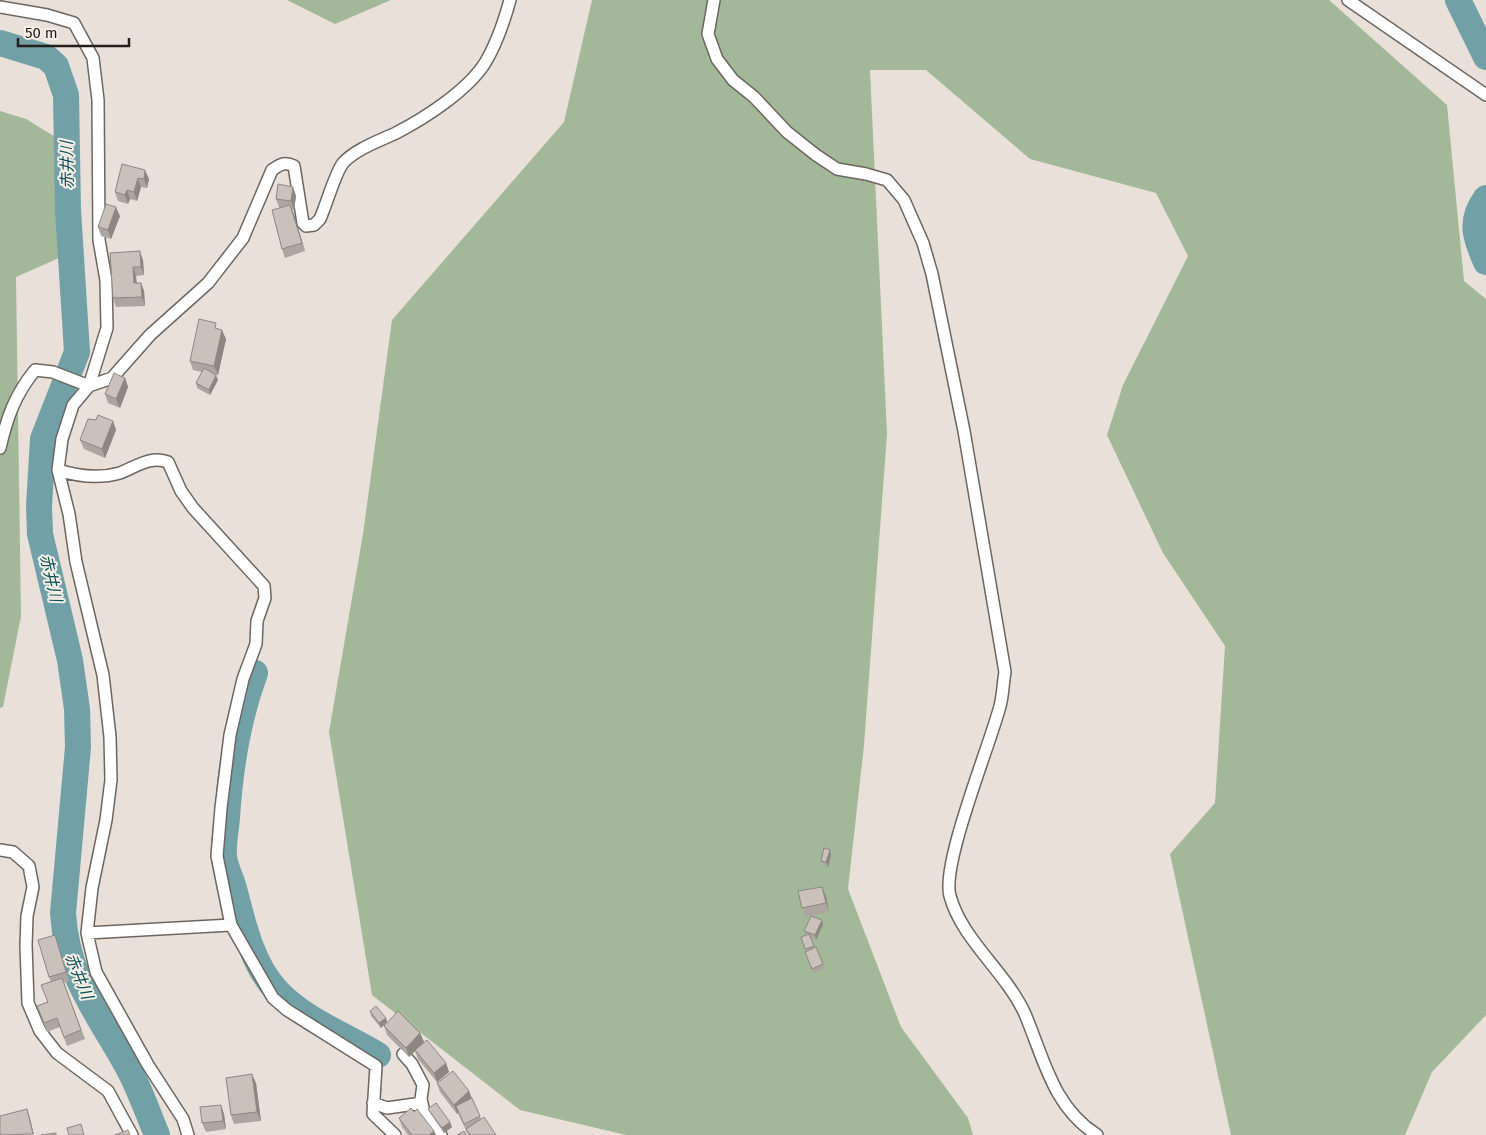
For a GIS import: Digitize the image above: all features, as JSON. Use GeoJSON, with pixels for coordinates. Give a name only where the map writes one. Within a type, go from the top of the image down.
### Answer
{"type":"FeatureCollection","features":[{"type":"Feature","properties":{"kind":"street"},"geometry":{"type":"LineString","coordinates":[[0,448],[7,415],[27,380],[35,370],[53,372],[84,384],[112,378],[150,335],[208,283],[243,238],[272,170],[281,164],[288,163],[294,166],[303,223],[306,226],[314,226],[322,213],[343,164],[359,151],[399,131],[439,106],[465,85],[484,65],[498,39],[510,0]]}},
{"type":"Feature","properties":{"kind":"street"},"geometry":{"type":"LineString","coordinates":[[714,0],[708,34],[718,60],[733,80],[786,132],[816,155],[838,169],[887,180],[904,200],[923,243],[932,274],[964,431],[1005,672],[1001,704],[952,859],[950,894],[962,922],[1016,994],[1036,1039],[1049,1080],[1060,1100],[1085,1127],[1096,1135]]}},
{"type":"Feature","properties":{"kind":"street"},"geometry":{"type":"LineString","coordinates":[[1348,0],[1486,95]]}},
{"type":"Feature","properties":{"kind":"street"},"geometry":{"type":"LineString","coordinates":[[0,7],[47,15],[74,23],[93,58],[98,100],[99,240],[106,280],[107,328],[84,384],[73,405],[62,439],[58,470],[69,514],[76,562],[103,675],[110,737],[111,780],[106,820],[92,888],[88,933],[96,972],[148,1065],[183,1119],[188,1135]]}},
{"type":"Feature","properties":{"kind":"street"},"geometry":{"type":"LineString","coordinates":[[58,470],[78,476],[89,476],[119,473],[133,466],[160,459],[168,462],[181,491],[193,508],[264,586],[265,598],[257,621],[256,644],[243,679],[230,735],[221,808],[217,856],[231,925],[273,998],[287,1010],[376,1066],[372,1114],[395,1135]]}},
{"type":"Feature","properties":{"kind":"street"},"geometry":{"type":"LineString","coordinates":[[0,850],[14,852],[29,866],[33,887],[27,916],[28,1003],[40,1031],[57,1053],[108,1091],[132,1135]]}},
{"type":"Feature","properties":{"kind":"street"},"geometry":{"type":"LineString","coordinates":[[88,933],[231,925]]}},
{"type":"Feature","properties":{"kind":"street"},"geometry":{"type":"LineString","coordinates":[[404,1054],[412,1064],[422,1085],[424,1112],[441,1135]]}},
{"type":"Feature","properties":{"kind":"street"},"geometry":{"type":"LineString","coordinates":[[373,1103],[387,1108],[422,1103]]}},
{"type":"Feature","properties":{"kind":"green space"},"geometry":{"type":"Polygon","coordinates":[[[287,0],[391,0],[335,24],[287,0]]]}},
{"type":"Feature","properties":{"kind":"green space"},"geometry":{"type":"Polygon","coordinates":[[[592,0],[1329,0],[1447,105],[1464,281],[1486,299],[1486,1015],[1432,1072],[1405,1135],[1231,1135],[1170,854],[1215,803],[1225,646],[1163,553],[1107,435],[1123,385],[1188,256],[1156,193],[1030,159],[926,70],[870,70],[887,434],[864,745],[848,889],[901,1027],[968,1118],[973,1135],[626,1135],[520,1110],[372,995],[329,732],[363,534],[392,320],[564,122],[592,0]]]}},
{"type":"Feature","properties":{"kind":"green space"},"geometry":{"type":"Polygon","coordinates":[[[0,111],[26,119],[57,138],[59,258],[16,277],[21,616],[3,707],[0,708],[0,111]]]}},
{"type":"Feature","properties":{"kind":"building"},"geometry":{"type":"Polygon","coordinates":[[[122,164],[145,170],[144,179],[138,178],[134,192],[127,190],[125,195],[115,192],[122,164]]]}},
{"type":"Feature","properties":{"kind":"building"},"geometry":{"type":"Polygon","coordinates":[[[278,184],[293,187],[291,201],[276,199],[278,184]]]}},
{"type":"Feature","properties":{"kind":"building"},"geometry":{"type":"Polygon","coordinates":[[[106,204],[116,207],[108,230],[98,227],[106,204]]]}},
{"type":"Feature","properties":{"kind":"building"},"geometry":{"type":"Polygon","coordinates":[[[290,205],[302,243],[282,249],[272,210],[290,205]]]}},
{"type":"Feature","properties":{"kind":"building"},"geometry":{"type":"Polygon","coordinates":[[[140,251],[141,267],[133,267],[134,283],[141,283],[142,297],[113,298],[110,253],[140,251]]]}},
{"type":"Feature","properties":{"kind":"building"},"geometry":{"type":"Polygon","coordinates":[[[199,319],[216,323],[215,328],[222,330],[214,366],[190,361],[199,319]]]}},
{"type":"Feature","properties":{"kind":"building"},"geometry":{"type":"Polygon","coordinates":[[[204,368],[216,375],[209,390],[196,383],[204,368]]]}},
{"type":"Feature","properties":{"kind":"building"},"geometry":{"type":"Polygon","coordinates":[[[114,373],[125,378],[116,399],[105,394],[114,373]]]}},
{"type":"Feature","properties":{"kind":"building"},"geometry":{"type":"Polygon","coordinates":[[[98,415],[113,421],[102,449],[80,440],[88,419],[96,420],[98,415]]]}},
{"type":"Feature","properties":{"kind":"building"},"geometry":{"type":"Polygon","coordinates":[[[824,848],[830,850],[826,862],[821,861],[824,848]]]}},
{"type":"Feature","properties":{"kind":"building"},"geometry":{"type":"Polygon","coordinates":[[[822,887],[826,903],[802,908],[798,891],[822,887]]]}},
{"type":"Feature","properties":{"kind":"building"},"geometry":{"type":"Polygon","coordinates":[[[811,916],[822,920],[815,935],[804,931],[811,916]]]}},
{"type":"Feature","properties":{"kind":"building"},"geometry":{"type":"Polygon","coordinates":[[[809,934],[814,946],[805,949],[801,937],[809,934]]]}},
{"type":"Feature","properties":{"kind":"building"},"geometry":{"type":"Polygon","coordinates":[[[55,935],[66,972],[49,977],[38,940],[55,935]]]}},
{"type":"Feature","properties":{"kind":"building"},"geometry":{"type":"Polygon","coordinates":[[[816,947],[823,964],[812,969],[805,952],[816,947]]]}},
{"type":"Feature","properties":{"kind":"building"},"geometry":{"type":"Polygon","coordinates":[[[62,978],[81,1030],[64,1037],[57,1018],[44,1023],[37,1006],[48,1002],[41,985],[62,978]]]}},
{"type":"Feature","properties":{"kind":"building"},"geometry":{"type":"Polygon","coordinates":[[[376,1006],[386,1018],[379,1023],[370,1011],[376,1006]]]}},
{"type":"Feature","properties":{"kind":"building"},"geometry":{"type":"Polygon","coordinates":[[[398,1011],[420,1033],[406,1048],[384,1026],[398,1011]]]}},
{"type":"Feature","properties":{"kind":"building"},"geometry":{"type":"Polygon","coordinates":[[[427,1040],[446,1063],[434,1073],[415,1050],[427,1040]]]}},
{"type":"Feature","properties":{"kind":"building"},"geometry":{"type":"Polygon","coordinates":[[[453,1071],[469,1091],[454,1105],[437,1083],[453,1071]]]}},
{"type":"Feature","properties":{"kind":"building"},"geometry":{"type":"Polygon","coordinates":[[[252,1074],[257,1112],[231,1115],[226,1078],[252,1074]]]}},
{"type":"Feature","properties":{"kind":"building"},"geometry":{"type":"Polygon","coordinates":[[[472,1098],[480,1116],[464,1124],[456,1106],[472,1098]]]}},
{"type":"Feature","properties":{"kind":"building"},"geometry":{"type":"Polygon","coordinates":[[[436,1103],[450,1122],[442,1128],[428,1109],[436,1103]]]}},
{"type":"Feature","properties":{"kind":"building"},"geometry":{"type":"Polygon","coordinates":[[[221,1105],[223,1121],[202,1123],[200,1107],[221,1105]]]}},
{"type":"Feature","properties":{"kind":"building"},"geometry":{"type":"Polygon","coordinates":[[[411,1108],[414,1112],[417,1109],[434,1131],[429,1135],[412,1135],[399,1118],[411,1108]]]}},
{"type":"Feature","properties":{"kind":"building"},"geometry":{"type":"Polygon","coordinates":[[[27,1109],[33,1134],[0,1135],[0,1116],[27,1109]]]}},
{"type":"Feature","properties":{"kind":"building"},"geometry":{"type":"Polygon","coordinates":[[[484,1117],[496,1135],[470,1135],[466,1129],[484,1117]]]}},
{"type":"Feature","properties":{"kind":"building"},"geometry":{"type":"Polygon","coordinates":[[[81,1124],[84,1135],[69,1135],[67,1128],[81,1124]]]}},
{"type":"Feature","properties":{"kind":"building"},"geometry":{"type":"Polygon","coordinates":[[[128,1130],[130,1135],[115,1135],[128,1130]]]}},
{"type":"Feature","properties":{"kind":"building"},"geometry":{"type":"Polygon","coordinates":[[[464,1131],[466,1135],[457,1135],[464,1131]]]}},
{"type":"Feature","properties":{"kind":"waterway"},"geometry":{"type":"LineString","coordinates":[[1458,0],[1486,57]]}},
{"type":"Feature","properties":{"kind":"waterway","name":"赤井川"},"geometry":{"type":"LineString","coordinates":[[0,43],[46,57],[56,66],[66,95],[68,210],[77,352],[43,439],[39,506],[40,534],[70,660],[77,709],[78,747],[63,913],[66,935],[76,974],[93,1008],[130,1070],[157,1135]]}},
{"type":"Feature","properties":{"kind":"waterway"},"geometry":{"type":"LineString","coordinates":[[1486,198],[1477,214],[1476,222],[1477,237],[1486,262]]}},
{"type":"Feature","properties":{"kind":"waterway"},"geometry":{"type":"LineString","coordinates":[[255,673],[244,708],[236,744],[230,781],[224,847],[225,863],[248,940],[267,979],[286,1000],[324,1026],[378,1055]]}}]}
